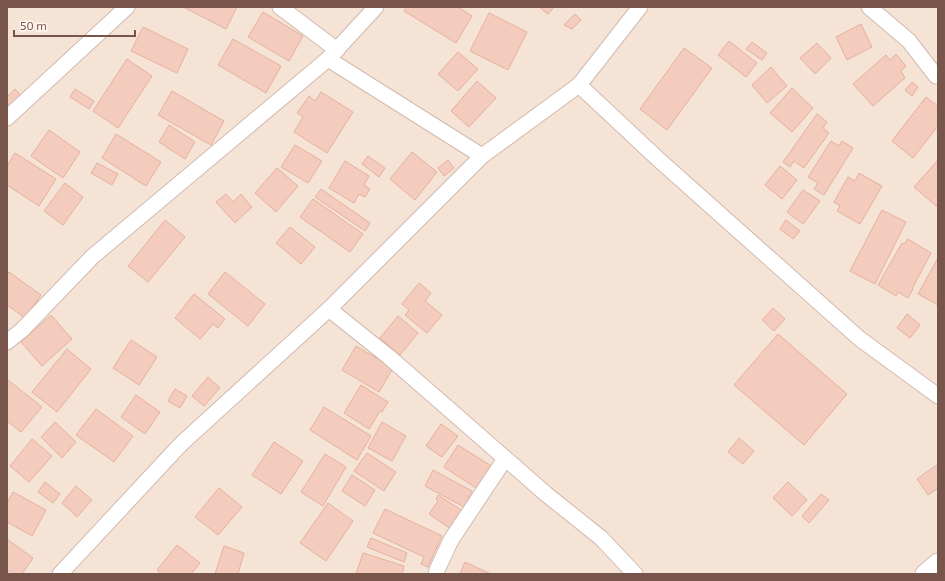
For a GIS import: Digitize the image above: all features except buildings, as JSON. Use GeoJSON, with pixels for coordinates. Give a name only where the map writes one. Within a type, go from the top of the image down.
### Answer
{"type":"FeatureCollection","features":[{"type":"Feature","properties":{"kind":"street"},"geometry":{"type":"LineString","coordinates":[[7,118],[127,7]]}},
{"type":"Feature","properties":{"kind":"street"},"geometry":{"type":"LineString","coordinates":[[280,7],[333,55],[482,156]]}},
{"type":"Feature","properties":{"kind":"street"},"geometry":{"type":"LineString","coordinates":[[7,342],[22,330],[92,257],[333,55],[376,7]]}},
{"type":"Feature","properties":{"kind":"street"},"geometry":{"type":"LineString","coordinates":[[60,574],[180,444],[329,309],[482,156],[579,85],[640,7]]}},
{"type":"Feature","properties":{"kind":"street"},"geometry":{"type":"LineString","coordinates":[[869,7],[909,41],[937,77]]}},
{"type":"Feature","properties":{"kind":"street"},"geometry":{"type":"LineString","coordinates":[[579,85],[664,164],[860,339],[938,396]]}},
{"type":"Feature","properties":{"kind":"street"},"geometry":{"type":"LineString","coordinates":[[329,309],[411,376],[546,494],[601,538],[635,574]]}},
{"type":"Feature","properties":{"kind":"street"},"geometry":{"type":"LineString","coordinates":[[436,574],[451,540],[506,459]]}},
{"type":"Feature","properties":{"kind":"street"},"geometry":{"type":"LineString","coordinates":[[926,574],[938,563]]}},
{"type":"Feature","properties":{"kind":"shaded area"},"geometry":{"type":"Polygon","coordinates":[[[7,7],[938,7],[938,574],[7,574],[7,7]]]}}]}
